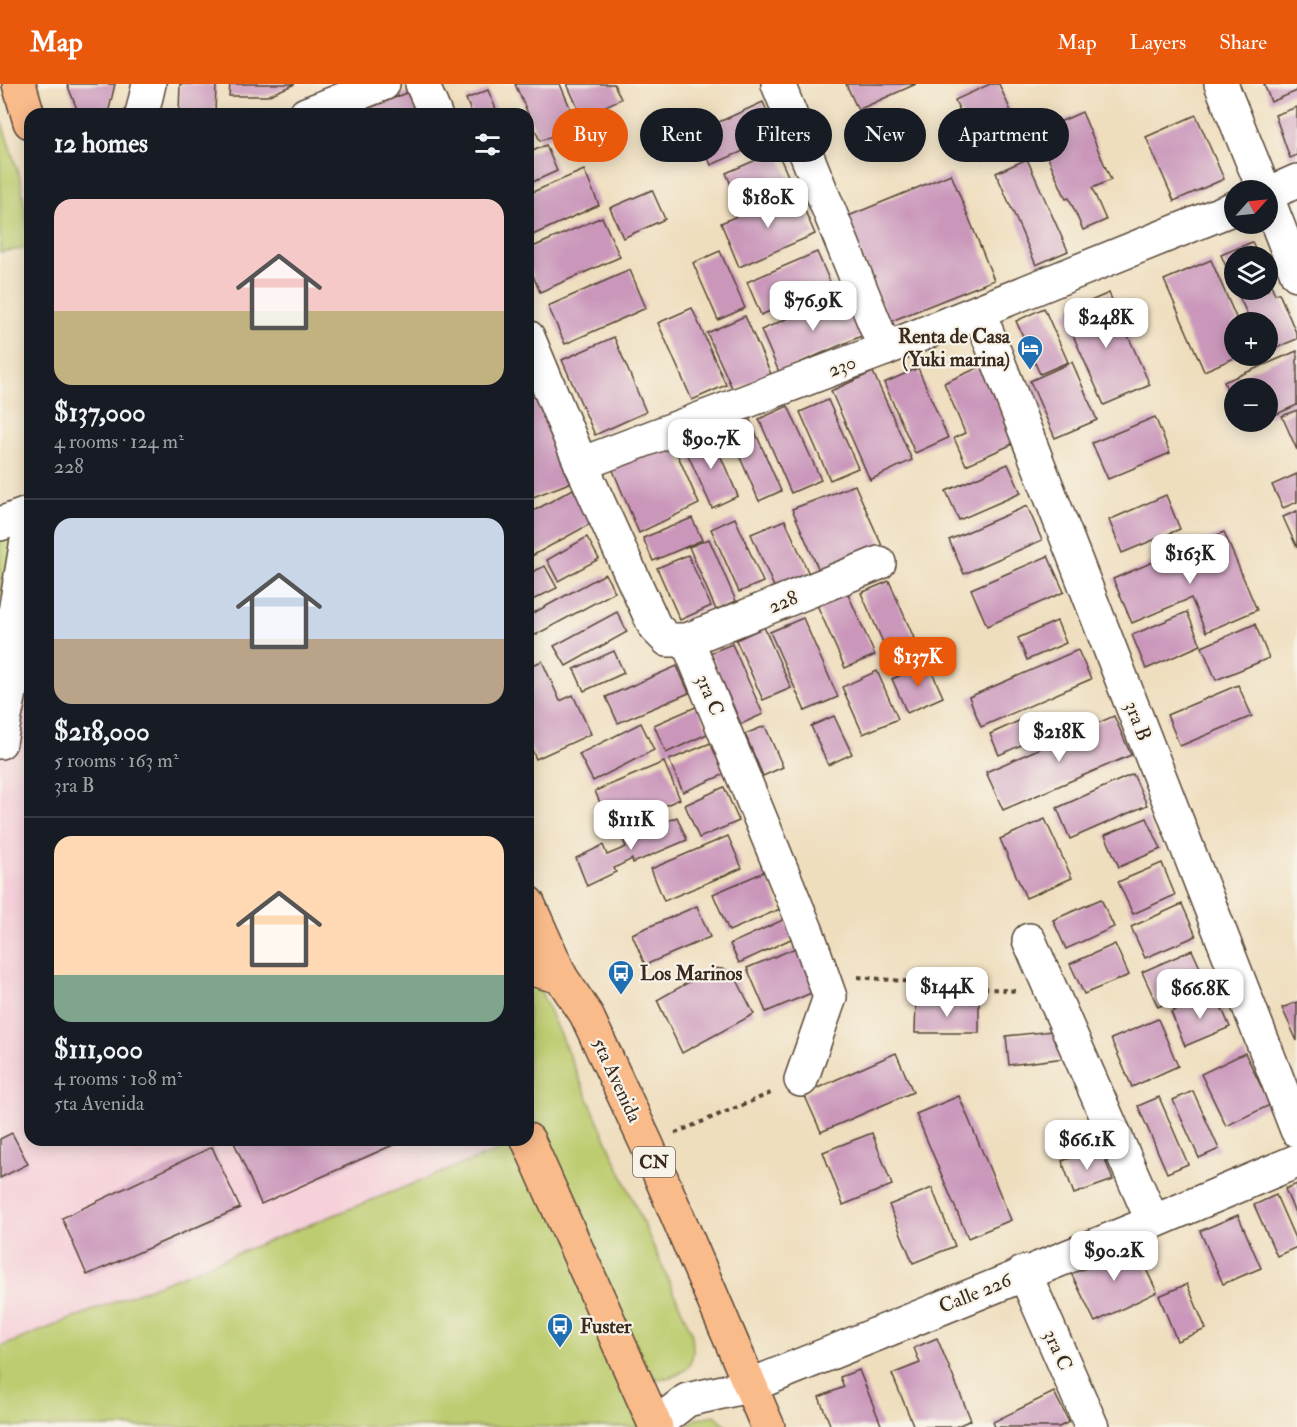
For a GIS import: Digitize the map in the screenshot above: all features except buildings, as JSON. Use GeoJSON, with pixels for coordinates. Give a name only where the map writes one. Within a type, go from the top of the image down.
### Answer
{"type":"FeatureCollection","features":[{"type":"Feature","properties":{"kind":"highway"},"geometry":{"type":"LineString","coordinates":[[19,84],[26,108]]}},
{"type":"Feature","properties":{"kind":"highway"},"geometry":{"type":"LineString","coordinates":[[33,84],[43,108]]}},
{"type":"Feature","properties":{"kind":"highway","name":"5ta Avenida"},"geometry":{"type":"LineString","coordinates":[[534,916],[561,977],[586,1014],[647,1144],[768,1427]]}},
{"type":"Feature","properties":{"kind":"highway"},"geometry":{"type":"LineString","coordinates":[[534,970],[561,977]]}},
{"type":"Feature","properties":{"kind":"highway"},"geometry":{"type":"LineString","coordinates":[[531,1146],[656,1426]]}},
{"type":"Feature","properties":{"kind":"street"},"geometry":{"type":"LineString","coordinates":[[143,108],[148,84]]}},
{"type":"Feature","properties":{"kind":"street"},"geometry":{"type":"LineString","coordinates":[[321,108],[383,84]]}},
{"type":"Feature","properties":{"kind":"street"},"geometry":{"type":"LineString","coordinates":[[422,84],[432,108]]}},
{"type":"Feature","properties":{"kind":"street"},"geometry":{"type":"LineString","coordinates":[[778,84],[885,350]]}},
{"type":"Feature","properties":{"kind":"street"},"geometry":{"type":"LineString","coordinates":[[1221,84],[1259,180]]}},
{"type":"Feature","properties":{"kind":"street"},"geometry":{"type":"LineString","coordinates":[[1278,190],[1297,181]]}},
{"type":"Feature","properties":{"kind":"street","name":"230"},"geometry":{"type":"LineString","coordinates":[[581,464],[885,350],[1224,212]]}},
{"type":"Feature","properties":{"kind":"street"},"geometry":{"type":"LineString","coordinates":[[1278,226],[1297,274]]}},
{"type":"Feature","properties":{"kind":"street","name":"3ra B"},"geometry":{"type":"LineString","coordinates":[[979,312],[1297,1130]]}},
{"type":"Feature","properties":{"kind":"street"},"geometry":{"type":"LineString","coordinates":[[534,351],[581,464],[655,627],[668,640],[687,640]]}},
{"type":"Feature","properties":{"kind":"street"},"geometry":{"type":"LineString","coordinates":[[0,524],[24,515]]}},
{"type":"Feature","properties":{"kind":"street","name":"228"},"geometry":{"type":"LineString","coordinates":[[687,640],[879,563]]}},
{"type":"Feature","properties":{"kind":"street"},"geometry":{"type":"LineString","coordinates":[[0,742],[21,673],[14,637],[24,565]]}},
{"type":"Feature","properties":{"kind":"street","name":"3ra C"},"geometry":{"type":"LineString","coordinates":[[687,640],[807,932],[830,997],[801,1080]]}},
{"type":"Feature","properties":{"kind":"street"},"geometry":{"type":"LineString","coordinates":[[1029,940],[1153,1222]]}},
{"type":"Feature","properties":{"kind":"street","name":"Calle 226"},"geometry":{"type":"LineString","coordinates":[[656,1426],[687,1400],[749,1386],[1297,1161]]}},
{"type":"Feature","properties":{"kind":"street","name":"3ra C"},"geometry":{"type":"LineString","coordinates":[[1024,1272],[1092,1427]]}},
{"type":"Feature","properties":{"kind":"path"},"geometry":{"type":"LineString","coordinates":[[822,974],[1051,994]]}},
{"type":"Feature","properties":{"kind":"path"},"geometry":{"type":"LineString","coordinates":[[647,1144],[801,1080]]}},
{"type":"Feature","properties":{"kind":"shaded area"},"geometry":{"type":"Polygon","coordinates":[[[24,671],[24,1146],[509,1146],[0,1347],[0,742],[13,678],[24,671]]]}},
{"type":"Feature","properties":{"kind":"green space"},"geometry":{"type":"Polygon","coordinates":[[[0,117],[21,181],[24,202],[24,249],[0,252],[0,117]]]}},
{"type":"Feature","properties":{"kind":"green space"},"geometry":{"type":"Polygon","coordinates":[[[18,527],[8,602],[0,594],[0,535],[18,527]]]}},
{"type":"Feature","properties":{"kind":"green space"},"geometry":{"type":"Polygon","coordinates":[[[534,986],[541,992],[691,1331],[692,1358],[685,1370],[659,1379],[646,1370],[534,1118],[534,986]]]}},
{"type":"Feature","properties":{"kind":"green space"},"geometry":{"type":"Polygon","coordinates":[[[509,1146],[527,1146],[656,1427],[0,1427],[0,1347],[509,1146]]]}},
{"type":"Feature","properties":{"kind":"green space"},"geometry":{"type":"Polygon","coordinates":[[[715,1415],[728,1427],[686,1427],[695,1419],[715,1415]]]}},
{"type":"Feature","properties":{"kind":"place","name":"Renta de Casa (Yuki marina)"},"geometry":{"type":"Point","coordinates":[1030,371]}},
{"type":"Feature","properties":{"kind":"place","name":"Los Marinos"},"geometry":{"type":"Point","coordinates":[621,996]}},
{"type":"Feature","properties":{"kind":"place","name":"Fuster"},"geometry":{"type":"Point","coordinates":[560,1349]}}]}
